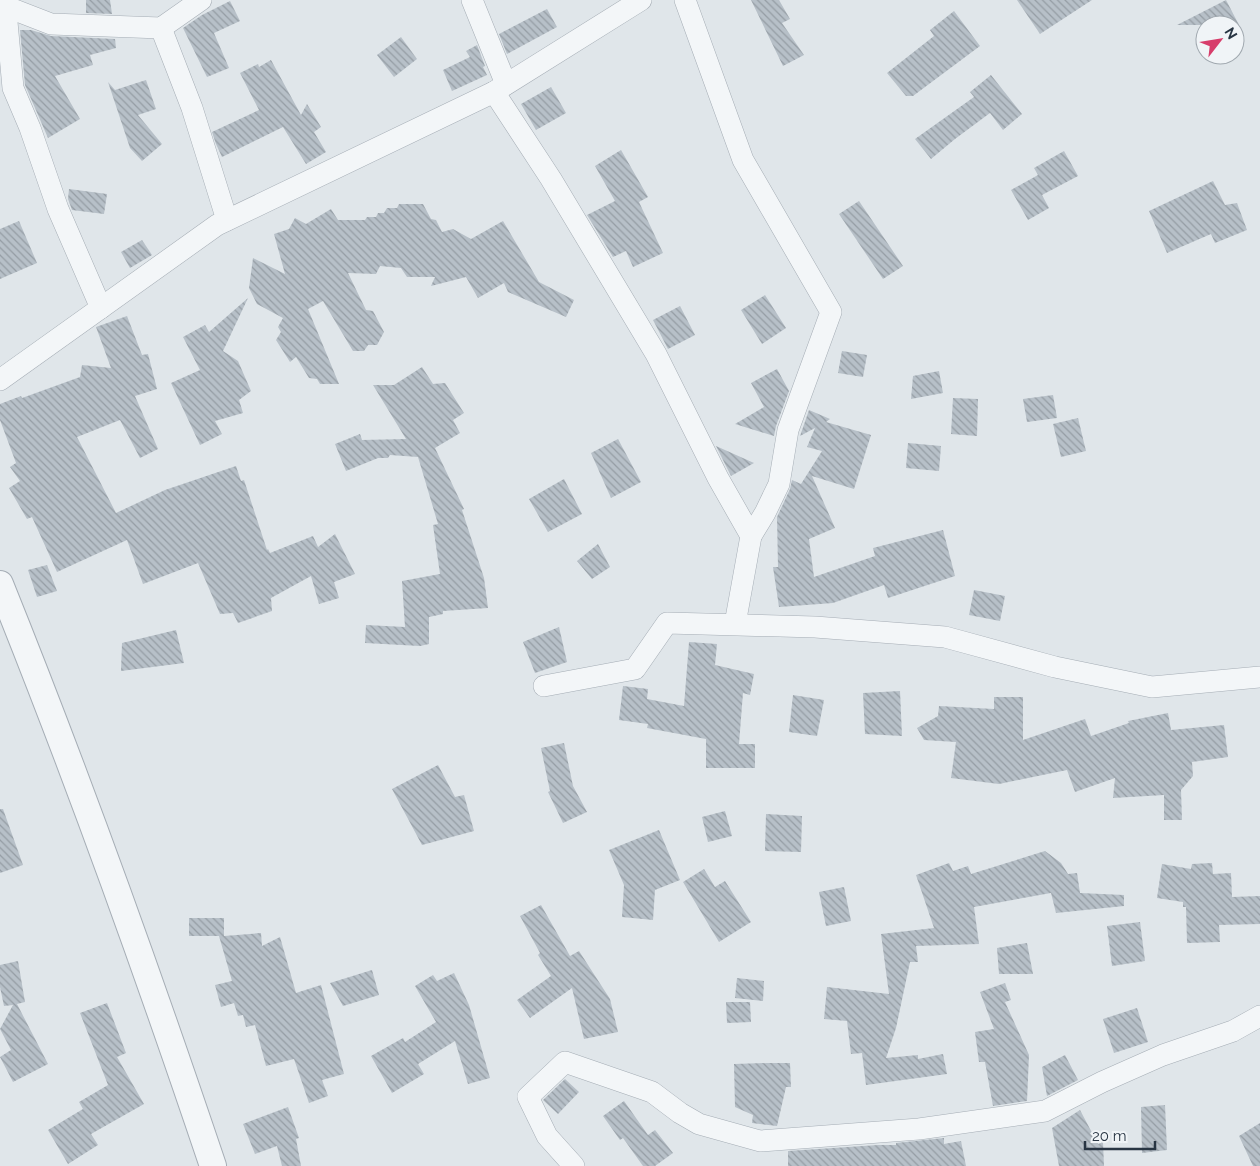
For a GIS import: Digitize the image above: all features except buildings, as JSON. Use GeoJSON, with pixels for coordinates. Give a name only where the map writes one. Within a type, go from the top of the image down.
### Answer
{"type":"FeatureCollection","features":[{"type":"Feature","properties":{"kind":"street"},"geometry":{"type":"LineString","coordinates":[[101,308],[58,210],[30,128],[13,88],[6,3],[51,24],[162,28],[200,0]]}},
{"type":"Feature","properties":{"kind":"street"},"geometry":{"type":"LineString","coordinates":[[472,0],[500,88],[656,354],[718,478],[751,536]]}},
{"type":"Feature","properties":{"kind":"street"},"geometry":{"type":"LineString","coordinates":[[0,380],[217,225],[500,88],[641,0]]}},
{"type":"Feature","properties":{"kind":"street"},"geometry":{"type":"LineString","coordinates":[[684,0],[743,160],[832,312],[788,430],[778,484],[765,513],[751,536],[735,624]]}},
{"type":"Feature","properties":{"kind":"street"},"geometry":{"type":"LineString","coordinates":[[162,28],[192,108],[227,220]]}},
{"type":"Feature","properties":{"kind":"street"},"geometry":{"type":"LineString","coordinates":[[0,584],[39,682],[161,1013],[213,1166]]}},
{"type":"Feature","properties":{"kind":"street"},"geometry":{"type":"LineString","coordinates":[[544,686],[635,669],[667,623],[815,627],[945,637],[1054,667],[1152,687],[1260,676]]}},
{"type":"Feature","properties":{"kind":"street"},"geometry":{"type":"LineString","coordinates":[[574,1166],[547,1136],[528,1097],[565,1062],[652,1092],[680,1113],[699,1124],[760,1141],[919,1129],[1045,1111],[1102,1082],[1154,1059],[1232,1031],[1260,1016]]}}]}
